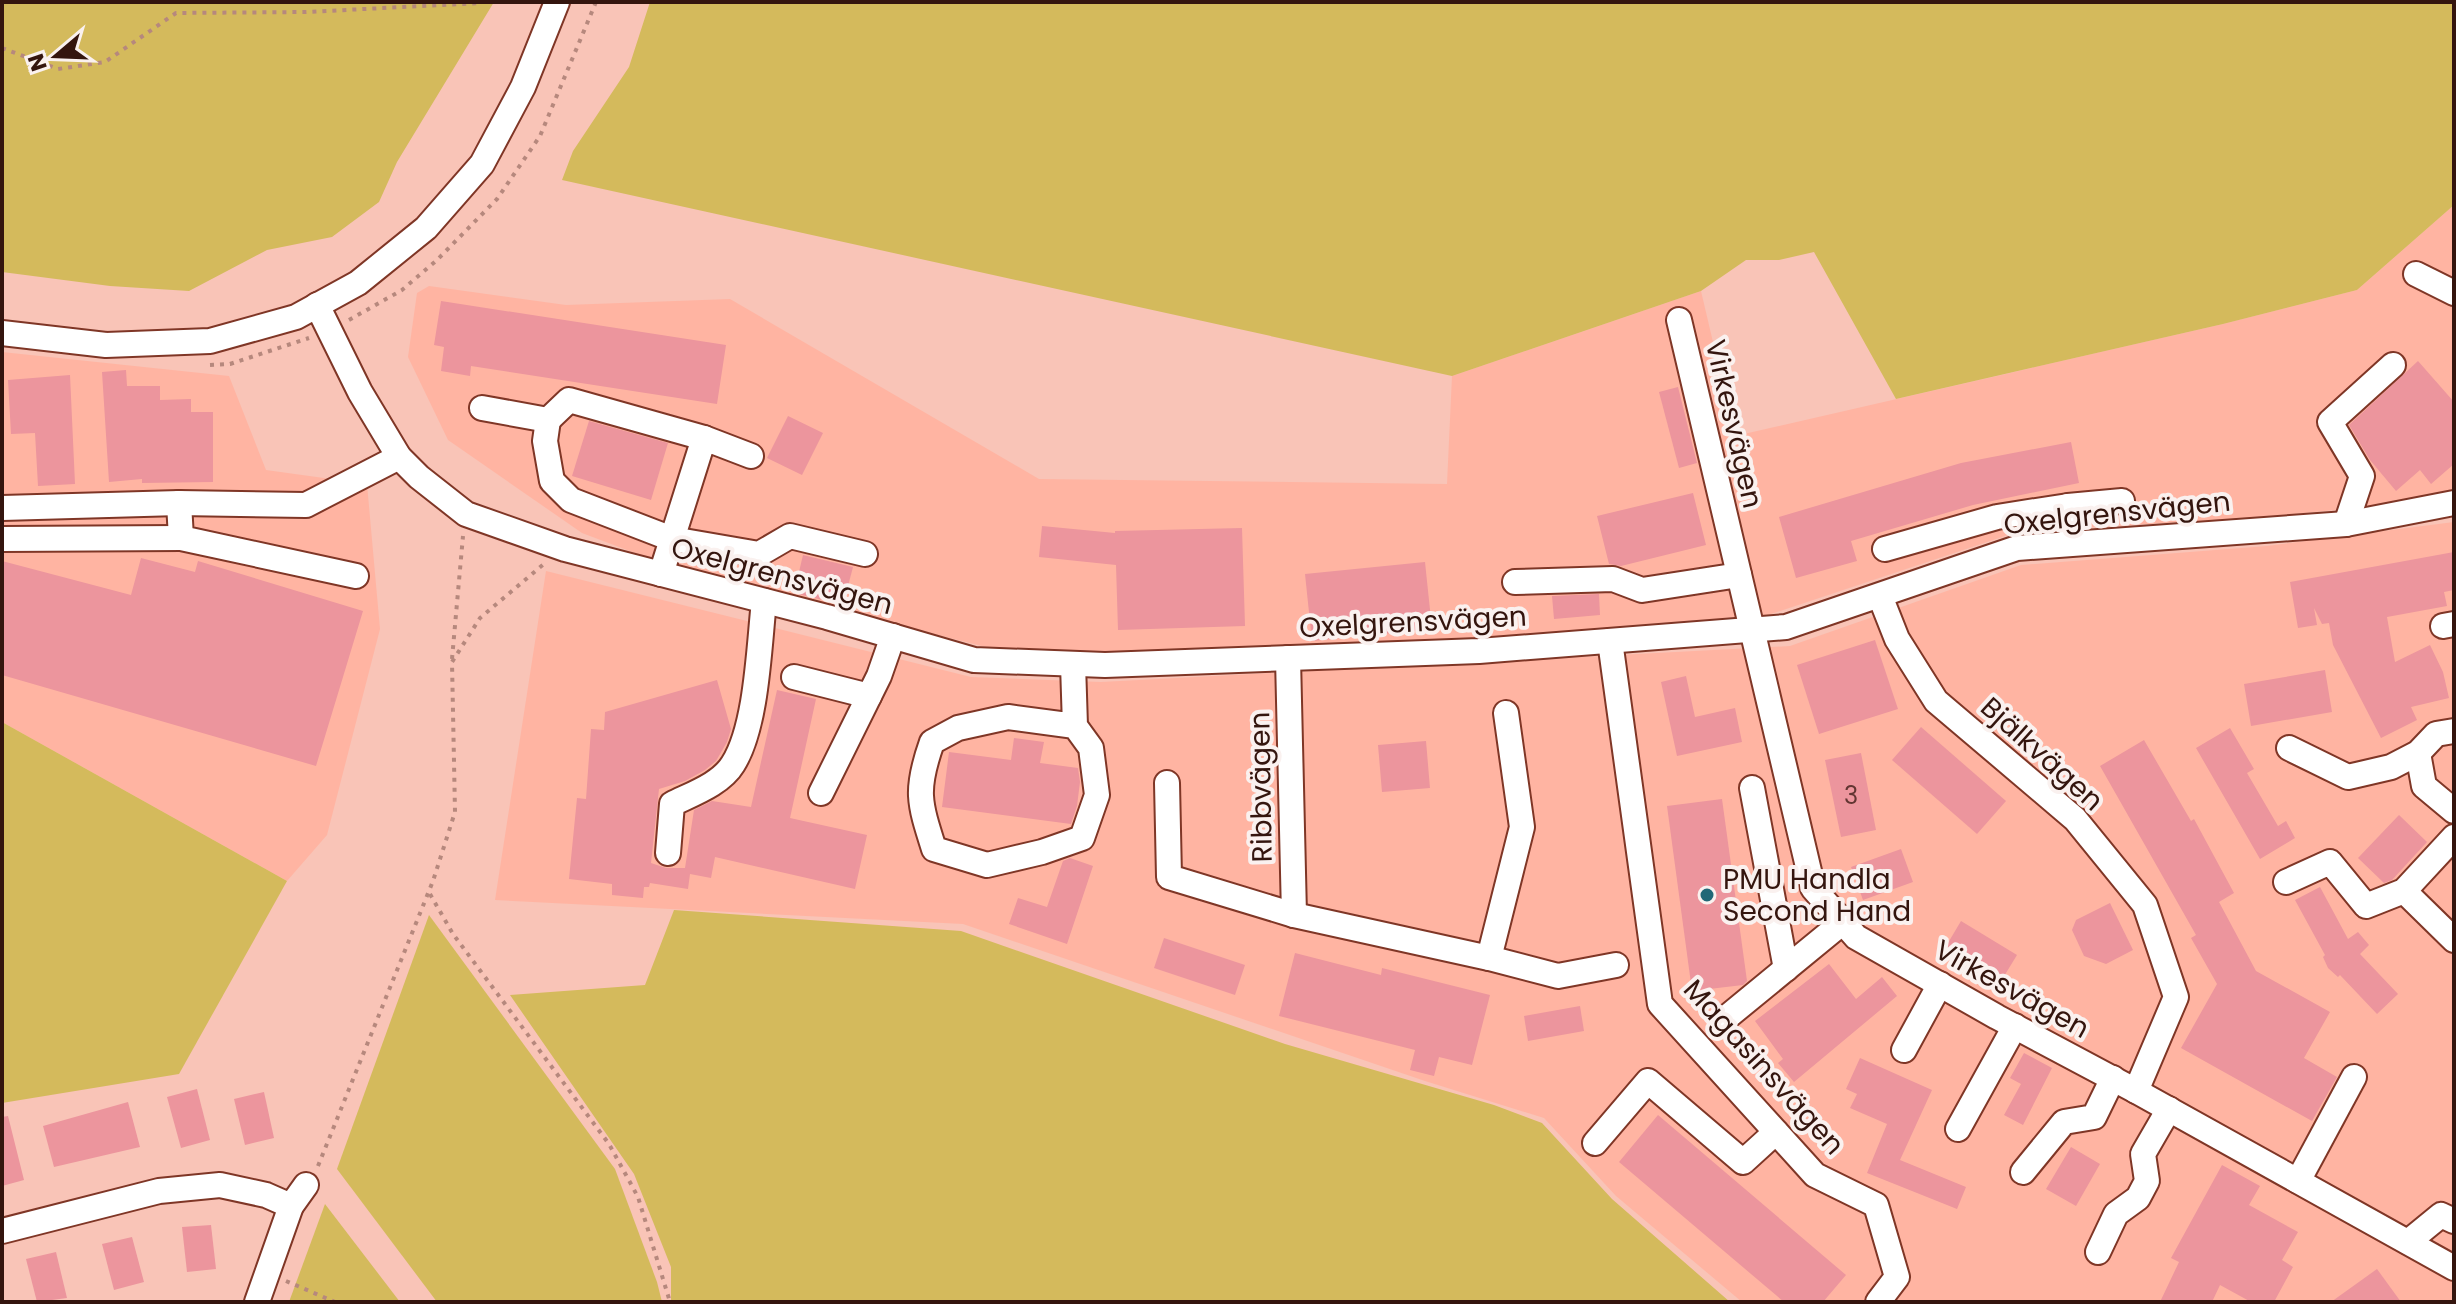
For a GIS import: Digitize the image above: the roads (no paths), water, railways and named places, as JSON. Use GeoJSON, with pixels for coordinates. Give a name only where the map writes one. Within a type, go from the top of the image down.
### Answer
{"type":"FeatureCollection","features":[{"type":"Feature","properties":{"kind":"street"},"geometry":{"type":"LineString","coordinates":[[2,333],[106,345],[210,341],[296,317],[358,283],[426,228],[482,164],[523,87],[557,2]]}},
{"type":"Feature","properties":{"kind":"street"},"geometry":{"type":"LineString","coordinates":[[2416,274],[2454,293]]}},
{"type":"Feature","properties":{"kind":"street","name":"Oxelgrensvägen"},"geometry":{"type":"LineString","coordinates":[[317,305],[360,392],[399,457],[466,514],[565,549],[974,660],[1073,664],[1479,651],[1786,627],[2017,548],[2346,524],[2454,503]]}},
{"type":"Feature","properties":{"kind":"street","name":"Virkesvägen"},"geometry":{"type":"LineString","coordinates":[[1679,320],[1813,888],[1856,937],[2454,1268]]}},
{"type":"Feature","properties":{"kind":"street"},"geometry":{"type":"LineString","coordinates":[[2346,524],[2362,476],[2330,422],[2393,365]]}},
{"type":"Feature","properties":{"kind":"street"},"geometry":{"type":"LineString","coordinates":[[751,456],[704,438],[569,400],[548,420],[545,441],[552,481],[571,500],[672,539],[759,554],[790,536],[865,554]]}},
{"type":"Feature","properties":{"kind":"street"},"geometry":{"type":"LineString","coordinates":[[482,408],[548,420]]}},
{"type":"Feature","properties":{"kind":"street"},"geometry":{"type":"LineString","coordinates":[[661,574],[704,438]]}},
{"type":"Feature","properties":{"kind":"street"},"geometry":{"type":"LineString","coordinates":[[2,508],[179,503],[306,505],[399,457]]}},
{"type":"Feature","properties":{"kind":"street"},"geometry":{"type":"LineString","coordinates":[[1885,549],[1997,517],[2122,501]]}},
{"type":"Feature","properties":{"kind":"street"},"geometry":{"type":"LineString","coordinates":[[179,503],[181,538]]}},
{"type":"Feature","properties":{"kind":"street"},"geometry":{"type":"LineString","coordinates":[[2068,506],[2073,543]]}},
{"type":"Feature","properties":{"kind":"street"},"geometry":{"type":"LineString","coordinates":[[2,539],[181,538],[356,576]]}},
{"type":"Feature","properties":{"kind":"street"},"geometry":{"type":"LineString","coordinates":[[1515,582],[1613,579],[1642,590],[1739,575]]}},
{"type":"Feature","properties":{"kind":"street","name":"Bjälkvägen"},"geometry":{"type":"LineString","coordinates":[[1880,596],[1897,639],[1936,701],[2075,819],[2145,905],[2176,997],[2136,1091]]}},
{"type":"Feature","properties":{"kind":"street"},"geometry":{"type":"LineString","coordinates":[[668,853],[672,804],[710,785],[733,766],[748,729],[764,601]]}},
{"type":"Feature","properties":{"kind":"street"},"geometry":{"type":"LineString","coordinates":[[821,793],[869,696],[893,636]]}},
{"type":"Feature","properties":{"kind":"street","name":"Magasinsvägen"},"geometry":{"type":"LineString","coordinates":[[1610,641],[1660,1004],[1815,1175],[1876,1205],[1897,1277],[1878,1302]]}},
{"type":"Feature","properties":{"kind":"street","name":"Ribbvägen"},"geometry":{"type":"LineString","coordinates":[[1288,658],[1294,915]]}},
{"type":"Feature","properties":{"kind":"street"},"geometry":{"type":"LineString","coordinates":[[1073,664],[1075,726],[1091,748],[1097,795],[1082,838],[1042,852],[987,865],[934,849],[921,808],[920,774],[932,742],[958,728],[1008,717],[1075,726]]}},
{"type":"Feature","properties":{"kind":"street"},"geometry":{"type":"LineString","coordinates":[[794,677],[869,696]]}},
{"type":"Feature","properties":{"kind":"street"},"geometry":{"type":"LineString","coordinates":[[1489,958],[1522,827],[1506,713]]}},
{"type":"Feature","properties":{"kind":"street"},"geometry":{"type":"LineString","coordinates":[[2289,748],[2348,777],[2391,767],[2418,753],[2436,734],[2454,731]]}},
{"type":"Feature","properties":{"kind":"street"},"geometry":{"type":"LineString","coordinates":[[2418,753],[2424,786],[2454,811]]}},
{"type":"Feature","properties":{"kind":"street"},"geometry":{"type":"LineString","coordinates":[[1167,783],[1169,877],[1294,915],[1558,976],[1616,965]]}},
{"type":"Feature","properties":{"kind":"street"},"geometry":{"type":"LineString","coordinates":[[1752,788],[1786,969]]}},
{"type":"Feature","properties":{"kind":"street"},"geometry":{"type":"LineString","coordinates":[[2286,882],[2330,862],[2366,906],[2404,891],[2454,837]]}},
{"type":"Feature","properties":{"kind":"street"},"geometry":{"type":"LineString","coordinates":[[2404,891],[2454,940]]}},
{"type":"Feature","properties":{"kind":"street"},"geometry":{"type":"LineString","coordinates":[[1721,1022],[1843,922]]}},
{"type":"Feature","properties":{"kind":"street"},"geometry":{"type":"LineString","coordinates":[[1904,1050],[1940,984]]}},
{"type":"Feature","properties":{"kind":"street"},"geometry":{"type":"LineString","coordinates":[[1958,1129],[2015,1026]]}},
{"type":"Feature","properties":{"kind":"street"},"geometry":{"type":"LineString","coordinates":[[2298,1181],[2354,1077]]}},
{"type":"Feature","properties":{"kind":"street"},"geometry":{"type":"LineString","coordinates":[[2023,1172],[2064,1122],[2094,1117],[2113,1078]]}},
{"type":"Feature","properties":{"kind":"street"},"geometry":{"type":"LineString","coordinates":[[1595,1143],[1648,1081],[1743,1162],[1776,1132]]}},
{"type":"Feature","properties":{"kind":"street"},"geometry":{"type":"LineString","coordinates":[[2098,1252],[2116,1214],[2138,1198],[2147,1181],[2143,1154],[2169,1109]]}},
{"type":"Feature","properties":{"kind":"street"},"geometry":{"type":"LineString","coordinates":[[2,1231],[159,1191],[220,1185],[266,1195],[291,1206]]}},
{"type":"Feature","properties":{"kind":"street"},"geometry":{"type":"LineString","coordinates":[[257,1302],[291,1206],[306,1185]]}},
{"type":"Feature","properties":{"kind":"street"},"geometry":{"type":"LineString","coordinates":[[2408,1242],[2441,1215],[2454,1221]]}},
{"type":"Feature","properties":{"kind":"place","name":"PMU Handla Second Hand"},"geometry":{"type":"Point","coordinates":[1707,895]}}]}
